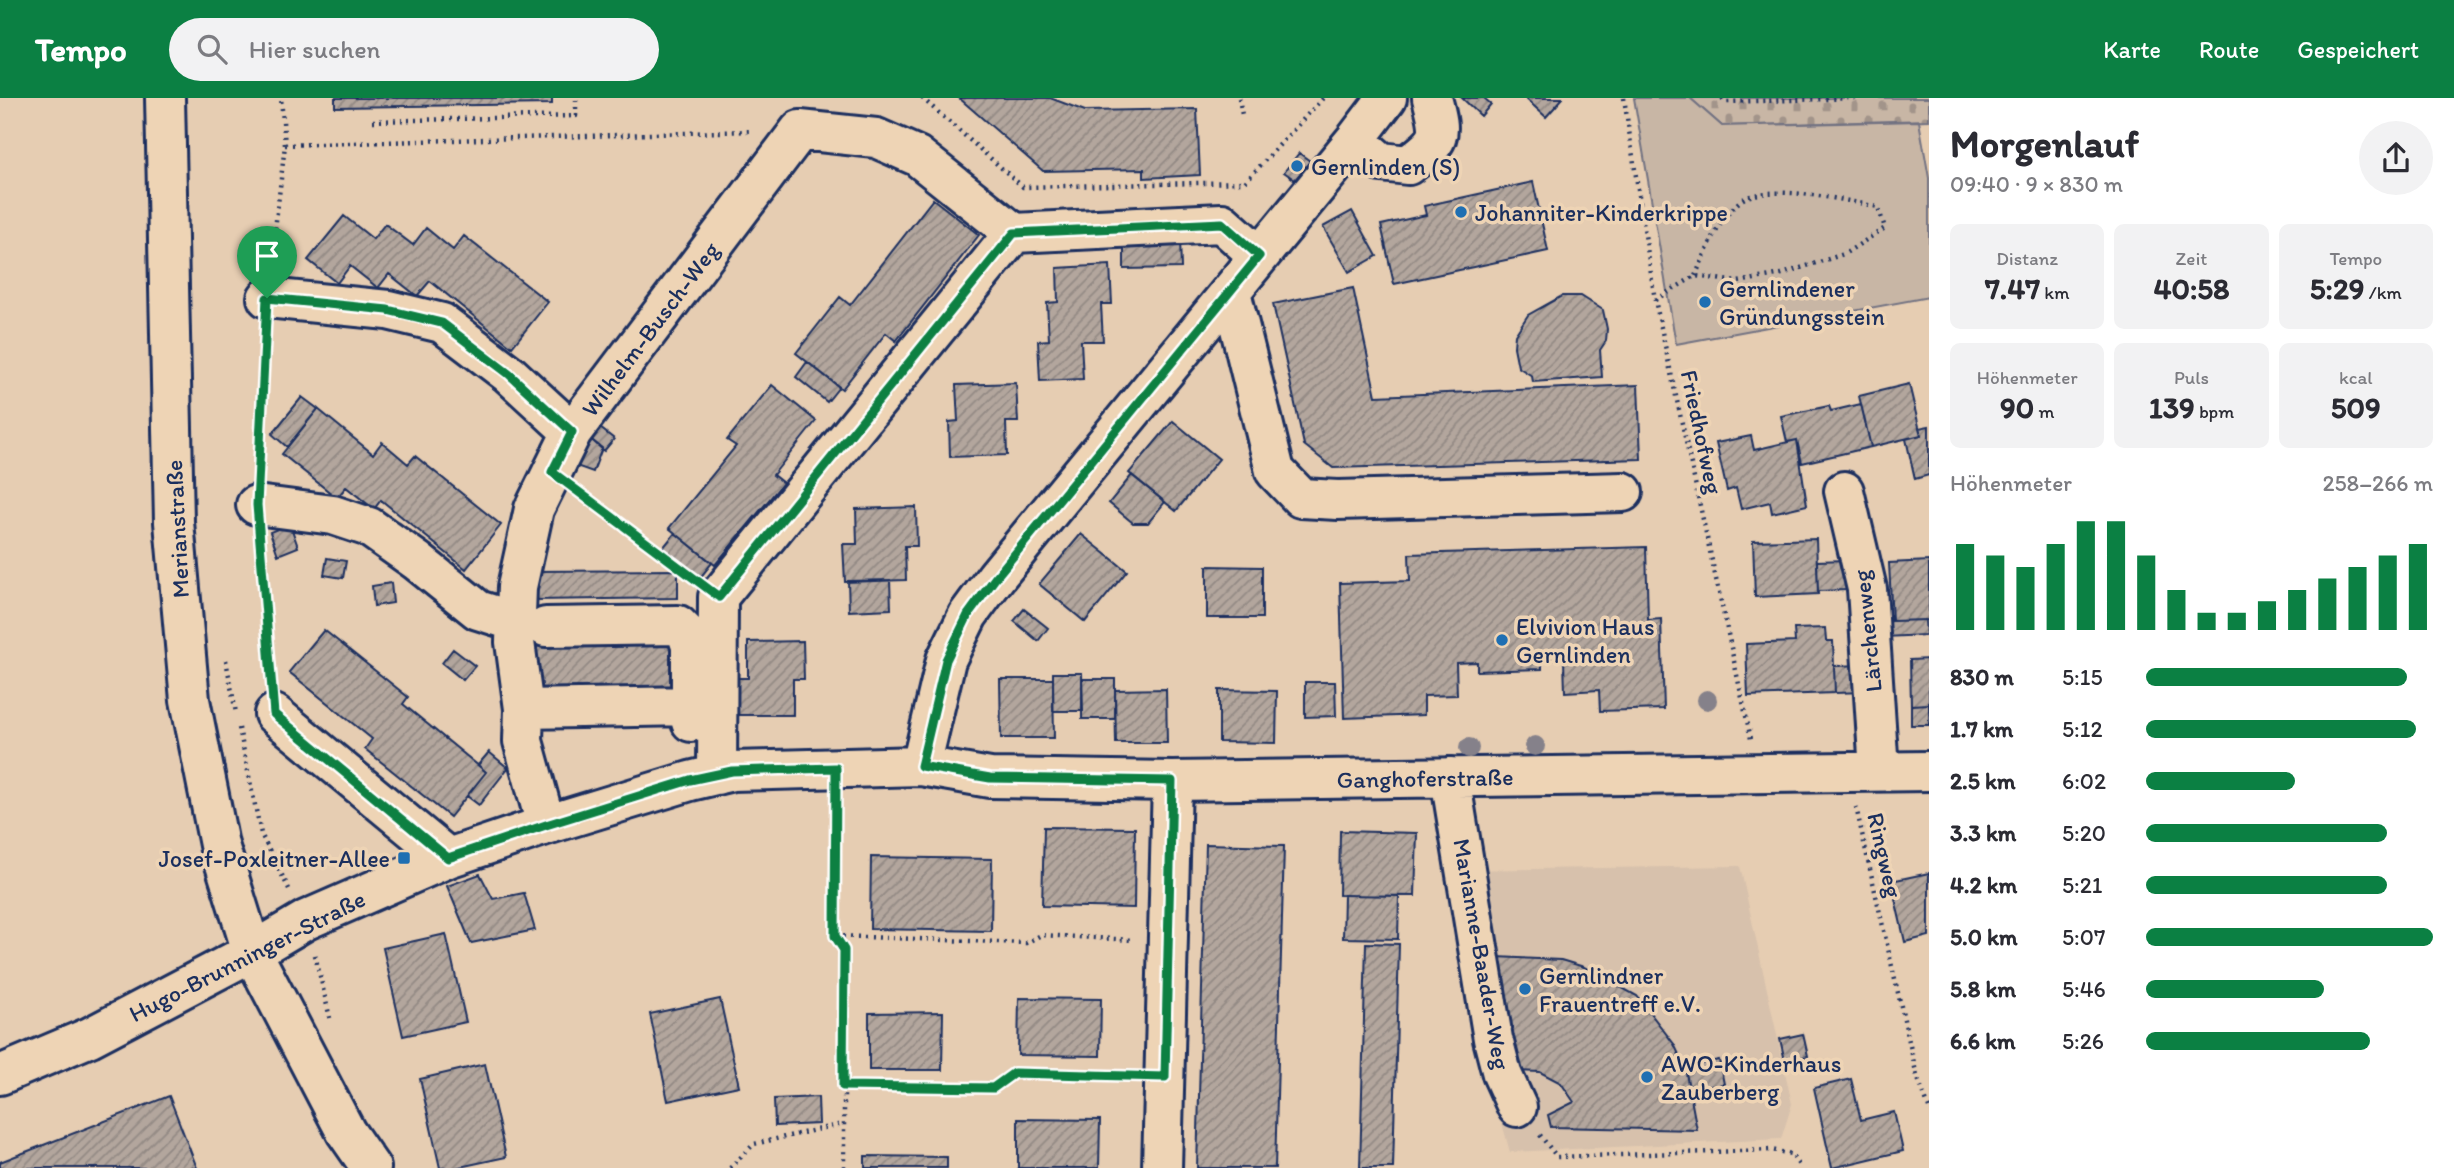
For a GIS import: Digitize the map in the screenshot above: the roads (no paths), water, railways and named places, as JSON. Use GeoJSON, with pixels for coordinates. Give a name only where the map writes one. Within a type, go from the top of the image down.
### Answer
{"type":"FeatureCollection","features":[{"type":"Feature","properties":{"kind":"street","name":"Merianstraße"},"geometry":{"type":"LineString","coordinates":[[165,98],[174,522],[190,700],[219,845],[251,952]]}},
{"type":"Feature","properties":{"kind":"street"},"geometry":{"type":"LineString","coordinates":[[921,766],[946,660],[968,615],[996,577],[1355,141],[1387,98]]}},
{"type":"Feature","properties":{"kind":"street"},"geometry":{"type":"LineString","coordinates":[[1355,141],[1381,162],[1408,165],[1432,146],[1440,127],[1432,98]]}},
{"type":"Feature","properties":{"kind":"street","name":"Wilhelm-Busch-Weg"},"geometry":{"type":"LineString","coordinates":[[546,825],[523,741],[524,709],[515,642],[531,624],[517,587],[534,509],[572,432],[800,130],[876,138],[918,156],[1014,233]]}},
{"type":"Feature","properties":{"kind":"street"},"geometry":{"type":"LineString","coordinates":[[703,778],[719,597],[1014,233],[1222,223],[1259,256]]}},
{"type":"Feature","properties":{"kind":"street"},"geometry":{"type":"LineString","coordinates":[[1231,292],[1275,471],[1301,498],[1338,500],[1623,492]]}},
{"type":"Feature","properties":{"kind":"street"},"geometry":{"type":"LineString","coordinates":[[267,298],[388,310],[442,323],[509,374],[572,432]]}},
{"type":"Feature","properties":{"kind":"street","name":"Lärchenweg"},"geometry":{"type":"LineString","coordinates":[[1844,492],[1867,589],[1866,771]]}},
{"type":"Feature","properties":{"kind":"street"},"geometry":{"type":"LineString","coordinates":[[257,505],[333,515],[369,527],[478,610],[531,624],[678,625],[687,634],[691,646],[691,706],[703,778]]}},
{"type":"Feature","properties":{"kind":"street"},"geometry":{"type":"LineString","coordinates":[[524,709],[691,706]]}},
{"type":"Feature","properties":{"kind":"street"},"geometry":{"type":"LineString","coordinates":[[274,714],[448,858]]}},
{"type":"Feature","properties":{"kind":"street","name":"Hugo-Brunninger-Straße"},"geometry":{"type":"LineString","coordinates":[[0,1075],[90,1037],[306,920],[448,858],[546,825],[732,771],[921,766]]}},
{"type":"Feature","properties":{"kind":"street","name":"Ganghoferstraße"},"geometry":{"type":"LineString","coordinates":[[921,766],[990,778],[1172,781],[1929,771]]}},
{"type":"Feature","properties":{"kind":"street","name":"Marianne-Baader-Weg"},"geometry":{"type":"LineString","coordinates":[[1450,777],[1493,1039],[1502,1074],[1517,1107]]}},
{"type":"Feature","properties":{"kind":"street"},"geometry":{"type":"LineString","coordinates":[[1162,1168],[1172,781]]}},
{"type":"Feature","properties":{"kind":"street"},"geometry":{"type":"LineString","coordinates":[[251,952],[346,1132],[371,1168]]}},
{"type":"Feature","properties":{"kind":"place","name":"Gernlinden (S)"},"geometry":{"type":"Point","coordinates":[1297,166]}},
{"type":"Feature","properties":{"kind":"place","name":"Johanniter-Kinderkrippe"},"geometry":{"type":"Point","coordinates":[1461,212]}},
{"type":"Feature","properties":{"kind":"place","name":"Gernlindener Gründungsstein"},"geometry":{"type":"Point","coordinates":[1705,302]}},
{"type":"Feature","properties":{"kind":"place","name":"Elvivion Haus Gernlinden"},"geometry":{"type":"Point","coordinates":[1502,640]}},
{"type":"Feature","properties":{"kind":"place","name":"Josef-Poxleitner-Allee"},"geometry":{"type":"Point","coordinates":[404,858]}},
{"type":"Feature","properties":{"kind":"place","name":"Gernlindner Frauentreff e.V."},"geometry":{"type":"Point","coordinates":[1525,989]}},
{"type":"Feature","properties":{"kind":"place","name":"AWO-Kinderhaus Zauberberg"},"geometry":{"type":"Point","coordinates":[1647,1077]}}]}
